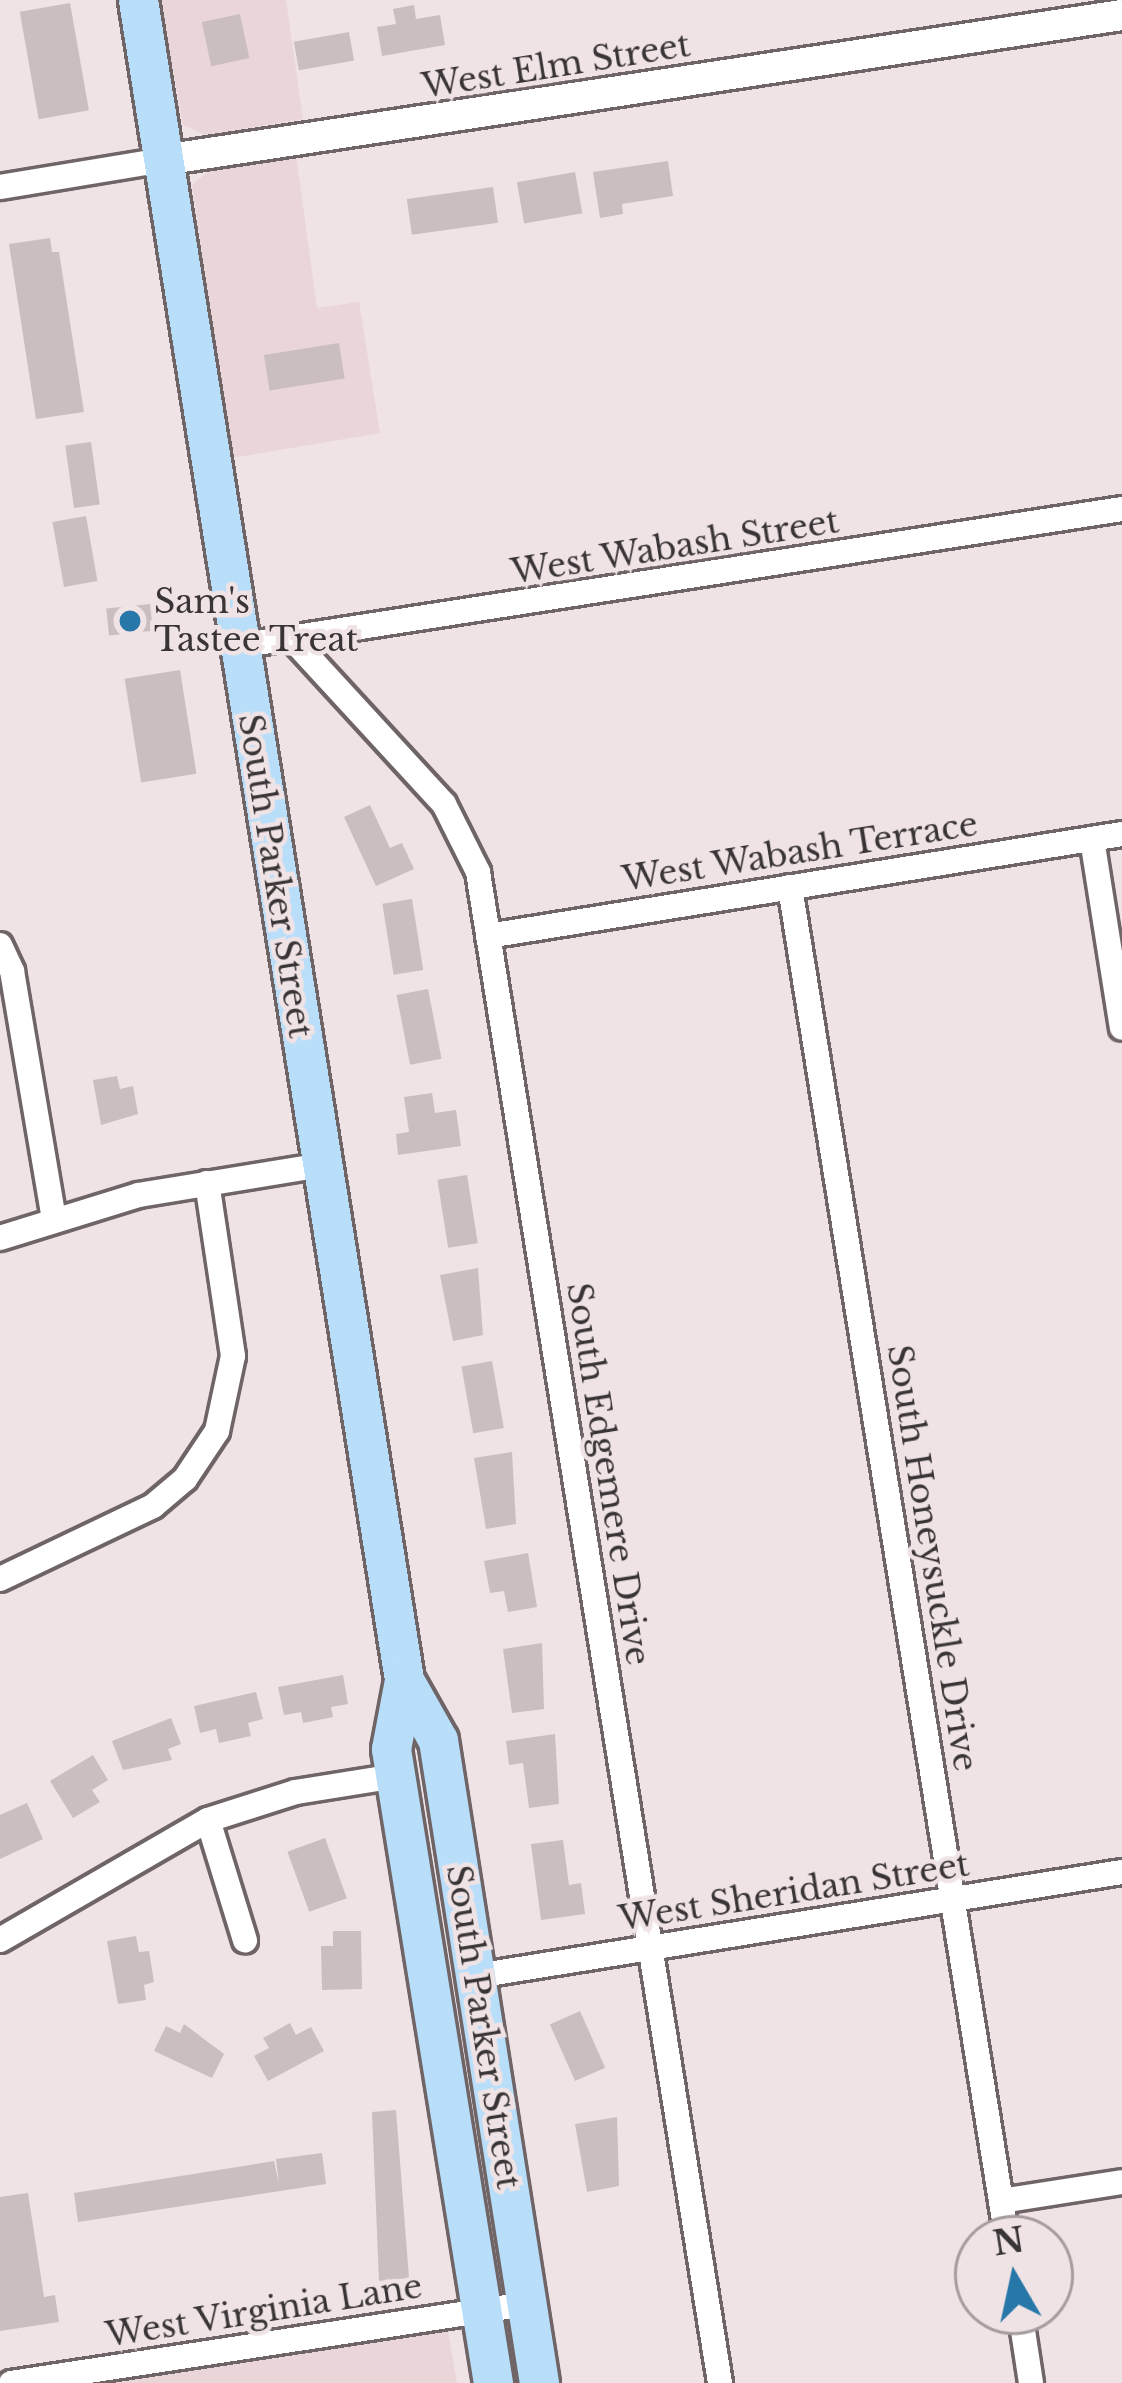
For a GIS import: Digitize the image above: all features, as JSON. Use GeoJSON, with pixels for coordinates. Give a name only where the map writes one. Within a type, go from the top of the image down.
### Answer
{"type":"FeatureCollection","features":[{"type":"Feature","properties":{"kind":"highway","name":"South Parker Street"},"geometry":{"type":"LineString","coordinates":[[138,0],[404,1680],[392,1749],[493,2383]]}},
{"type":"Feature","properties":{"kind":"highway","name":"South Parker Street"},"geometry":{"type":"LineString","coordinates":[[404,1680],[438,1740],[539,2383]]}},
{"type":"Feature","properties":{"kind":"street","name":"West Elm Street"},"geometry":{"type":"LineString","coordinates":[[0,187],[1122,15]]}},
{"type":"Feature","properties":{"kind":"street","name":"West Wabash Street"},"geometry":{"type":"LineString","coordinates":[[238,646],[1122,509]]}},
{"type":"Feature","properties":{"kind":"street","name":"South Edgemere Drive"},"geometry":{"type":"LineString","coordinates":[[293,640],[463,831],[488,936],[720,2383]]}},
{"type":"Feature","properties":{"kind":"street","name":"West Wabash Terrace"},"geometry":{"type":"LineString","coordinates":[[488,936],[1122,834]]}},
{"type":"Feature","properties":{"kind":"street"},"geometry":{"type":"LineString","coordinates":[[1092,838],[1122,1028]]}},
{"type":"Feature","properties":{"kind":"street","name":"South Honeysuckle Drive"},"geometry":{"type":"LineString","coordinates":[[790,887],[1003,2215]]}},
{"type":"Feature","properties":{"kind":"street"},"geometry":{"type":"LineString","coordinates":[[0,945],[11,971],[53,1220]]}},
{"type":"Feature","properties":{"kind":"street"},"geometry":{"type":"LineString","coordinates":[[0,1238],[53,1220],[207,1183],[323,1165]]}},
{"type":"Feature","properties":{"kind":"street"},"geometry":{"type":"LineString","coordinates":[[0,1580],[153,1506],[185,1479],[217,1431],[232,1356],[207,1183]]}},
{"type":"Feature","properties":{"kind":"street"},"geometry":{"type":"LineString","coordinates":[[0,1940],[208,1820],[296,1792],[396,1776]]}},
{"type":"Feature","properties":{"kind":"street"},"geometry":{"type":"LineString","coordinates":[[208,1820],[245,1940]]}},
{"type":"Feature","properties":{"kind":"street","name":"West Sheridan Street"},"geometry":{"type":"LineString","coordinates":[[476,1976],[1122,1872]]}},
{"type":"Feature","properties":{"kind":"street"},"geometry":{"type":"LineString","coordinates":[[1000,2200],[1122,2182]]}},
{"type":"Feature","properties":{"kind":"street","name":"West Virginia Lane"},"geometry":{"type":"LineString","coordinates":[[11,2383],[526,2304]]}},
{"type":"Feature","properties":{"kind":"street"},"geometry":{"type":"LineString","coordinates":[[1024,2335],[1031,2383]]}},
{"type":"Feature","properties":{"kind":"shaded area"},"geometry":{"type":"Polygon","coordinates":[[[160,0],[286,0],[303,119],[206,135],[183,125],[160,0]]]}},
{"type":"Feature","properties":{"kind":"shaded area"},"geometry":{"type":"Polygon","coordinates":[[[296,155],[317,308],[359,302],[380,433],[232,458],[192,185],[212,168],[296,155]]]}},
{"type":"Feature","properties":{"kind":"shaded area"},"geometry":{"type":"Polygon","coordinates":[[[448,2331],[457,2383],[104,2383],[448,2331]]]}},
{"type":"Feature","properties":{"kind":"building"},"geometry":{"type":"Polygon","coordinates":[[[70,3],[89,110],[39,119],[20,12],[70,3]]]}},
{"type":"Feature","properties":{"kind":"building"},"geometry":{"type":"Polygon","coordinates":[[[414,5],[416,19],[440,15],[445,45],[382,56],[377,27],[396,24],[393,9],[414,5]]]}},
{"type":"Feature","properties":{"kind":"building"},"geometry":{"type":"Polygon","coordinates":[[[240,14],[249,58],[211,66],[202,22],[240,14]]]}},
{"type":"Feature","properties":{"kind":"building"},"geometry":{"type":"Polygon","coordinates":[[[349,32],[354,61],[299,70],[294,42],[349,32]]]}},
{"type":"Feature","properties":{"kind":"building"},"geometry":{"type":"Polygon","coordinates":[[[668,161],[673,196],[622,204],[623,214],[600,218],[593,172],[668,161]]]}},
{"type":"Feature","properties":{"kind":"building"},"geometry":{"type":"Polygon","coordinates":[[[575,172],[582,213],[524,224],[517,182],[575,172]]]}},
{"type":"Feature","properties":{"kind":"building"},"geometry":{"type":"Polygon","coordinates":[[[493,187],[498,223],[412,235],[407,199],[493,187]]]}},
{"type":"Feature","properties":{"kind":"building"},"geometry":{"type":"Polygon","coordinates":[[[50,238],[52,252],[59,252],[84,412],[36,419],[9,244],[50,238]]]}},
{"type":"Feature","properties":{"kind":"building"},"geometry":{"type":"Polygon","coordinates":[[[339,343],[345,379],[270,390],[264,355],[339,343]]]}},
{"type":"Feature","properties":{"kind":"building"},"geometry":{"type":"Polygon","coordinates":[[[91,442],[100,504],[74,508],[65,446],[91,442]]]}},
{"type":"Feature","properties":{"kind":"building"},"geometry":{"type":"Polygon","coordinates":[[[86,516],[97,581],[64,587],[53,522],[86,516]]]}},
{"type":"Feature","properties":{"kind":"building","name":"Sam's Tastee Treat"},"geometry":{"type":"Polygon","coordinates":[[[150,604],[153,631],[109,635],[106,609],[150,604]]]}},
{"type":"Feature","properties":{"kind":"building"},"geometry":{"type":"Polygon","coordinates":[[[180,670],[196,774],[141,782],[125,679],[180,670]]]}},
{"type":"Feature","properties":{"kind":"building"},"geometry":{"type":"Polygon","coordinates":[[[370,805],[390,848],[402,843],[414,869],[376,886],[344,817],[370,805]]]}},
{"type":"Feature","properties":{"kind":"building"},"geometry":{"type":"Polygon","coordinates":[[[412,899],[423,970],[394,975],[382,904],[412,899]]]}},
{"type":"Feature","properties":{"kind":"building"},"geometry":{"type":"Polygon","coordinates":[[[428,989],[442,1059],[410,1065],[397,995],[428,989]]]}},
{"type":"Feature","properties":{"kind":"building"},"geometry":{"type":"Polygon","coordinates":[[[117,1076],[120,1089],[133,1086],[138,1114],[101,1125],[93,1080],[117,1076]]]}},
{"type":"Feature","properties":{"kind":"building"},"geometry":{"type":"Polygon","coordinates":[[[432,1093],[435,1113],[456,1110],[461,1146],[398,1155],[396,1134],[409,1132],[404,1097],[432,1093]]]}},
{"type":"Feature","properties":{"kind":"building"},"geometry":{"type":"Polygon","coordinates":[[[467,1175],[478,1243],[448,1248],[437,1180],[467,1175]]]}},
{"type":"Feature","properties":{"kind":"building"},"geometry":{"type":"Polygon","coordinates":[[[478,1268],[483,1335],[453,1341],[440,1275],[478,1268]]]}},
{"type":"Feature","properties":{"kind":"building"},"geometry":{"type":"Polygon","coordinates":[[[492,1361],[504,1428],[473,1433],[461,1366],[492,1361]]]}},
{"type":"Feature","properties":{"kind":"building"},"geometry":{"type":"Polygon","coordinates":[[[512,1452],[516,1524],[486,1529],[474,1458],[512,1452]]]}},
{"type":"Feature","properties":{"kind":"building"},"geometry":{"type":"Polygon","coordinates":[[[528,1553],[537,1607],[508,1612],[504,1591],[490,1593],[484,1561],[528,1553]]]}},
{"type":"Feature","properties":{"kind":"building"},"geometry":{"type":"Polygon","coordinates":[[[542,1643],[544,1709],[512,1713],[503,1649],[542,1643]]]}},
{"type":"Feature","properties":{"kind":"building"},"geometry":{"type":"Polygon","coordinates":[[[343,1675],[348,1704],[331,1707],[333,1717],[303,1723],[301,1712],[284,1715],[278,1687],[343,1675]]]}},
{"type":"Feature","properties":{"kind":"building"},"geometry":{"type":"Polygon","coordinates":[[[256,1692],[263,1719],[248,1723],[251,1736],[219,1743],[216,1729],[200,1733],[194,1706],[256,1692]]]}},
{"type":"Feature","properties":{"kind":"building"},"geometry":{"type":"Polygon","coordinates":[[[171,1718],[181,1744],[168,1749],[172,1760],[123,1770],[112,1741],[171,1718]]]}},
{"type":"Feature","properties":{"kind":"building"},"geometry":{"type":"Polygon","coordinates":[[[555,1734],[559,1804],[529,1808],[523,1763],[509,1765],[506,1741],[555,1734]]]}},
{"type":"Feature","properties":{"kind":"building"},"geometry":{"type":"Polygon","coordinates":[[[93,1755],[108,1780],[92,1790],[100,1802],[73,1818],[50,1781],[93,1755]]]}},
{"type":"Feature","properties":{"kind":"building"},"geometry":{"type":"Polygon","coordinates":[[[27,1803],[43,1839],[0,1859],[0,1815],[27,1803]]]}},
{"type":"Feature","properties":{"kind":"building"},"geometry":{"type":"Polygon","coordinates":[[[325,1838],[347,1898],[309,1912],[287,1852],[325,1838]]]}},
{"type":"Feature","properties":{"kind":"building"},"geometry":{"type":"Polygon","coordinates":[[[563,1840],[569,1885],[581,1883],[585,1914],[541,1920],[531,1844],[563,1840]]]}},
{"type":"Feature","properties":{"kind":"building"},"geometry":{"type":"Polygon","coordinates":[[[333,1931],[361,1931],[362,1989],[322,1990],[321,1946],[333,1946],[333,1931]]]}},
{"type":"Feature","properties":{"kind":"building"},"geometry":{"type":"Polygon","coordinates":[[[136,1936],[139,1952],[149,1951],[154,1982],[144,1985],[146,2000],[118,2004],[107,1941],[136,1936]]]}},
{"type":"Feature","properties":{"kind":"building"},"geometry":{"type":"Polygon","coordinates":[[[580,2011],[605,2068],[575,2081],[550,2024],[580,2011]]]}},
{"type":"Feature","properties":{"kind":"building"},"geometry":{"type":"Polygon","coordinates":[[[290,2023],[296,2035],[311,2027],[324,2051],[268,2081],[254,2056],[269,2048],[263,2038],[290,2023]]]}},
{"type":"Feature","properties":{"kind":"building"},"geometry":{"type":"Polygon","coordinates":[[[184,2024],[224,2054],[212,2078],[154,2051],[166,2026],[180,2033],[184,2024]]]}},
{"type":"Feature","properties":{"kind":"building"},"geometry":{"type":"Polygon","coordinates":[[[396,2110],[409,2278],[379,2281],[372,2112],[396,2110]]]}},
{"type":"Feature","properties":{"kind":"building"},"geometry":{"type":"Polygon","coordinates":[[[617,2117],[619,2186],[587,2192],[575,2124],[617,2117]]]}},
{"type":"Feature","properties":{"kind":"building"},"geometry":{"type":"Polygon","coordinates":[[[322,2153],[326,2184],[78,2222],[74,2193],[274,2161],[279,2184],[276,2159],[322,2153]]]}},
{"type":"Feature","properties":{"kind":"building"},"geometry":{"type":"Polygon","coordinates":[[[28,2193],[44,2297],[55,2295],[59,2322],[0,2331],[0,2197],[28,2193]]]}},
{"type":"Feature","properties":{"kind":"place","name":"Sam's Tastee Treat"},"geometry":{"type":"Point","coordinates":[130,621]}}]}
